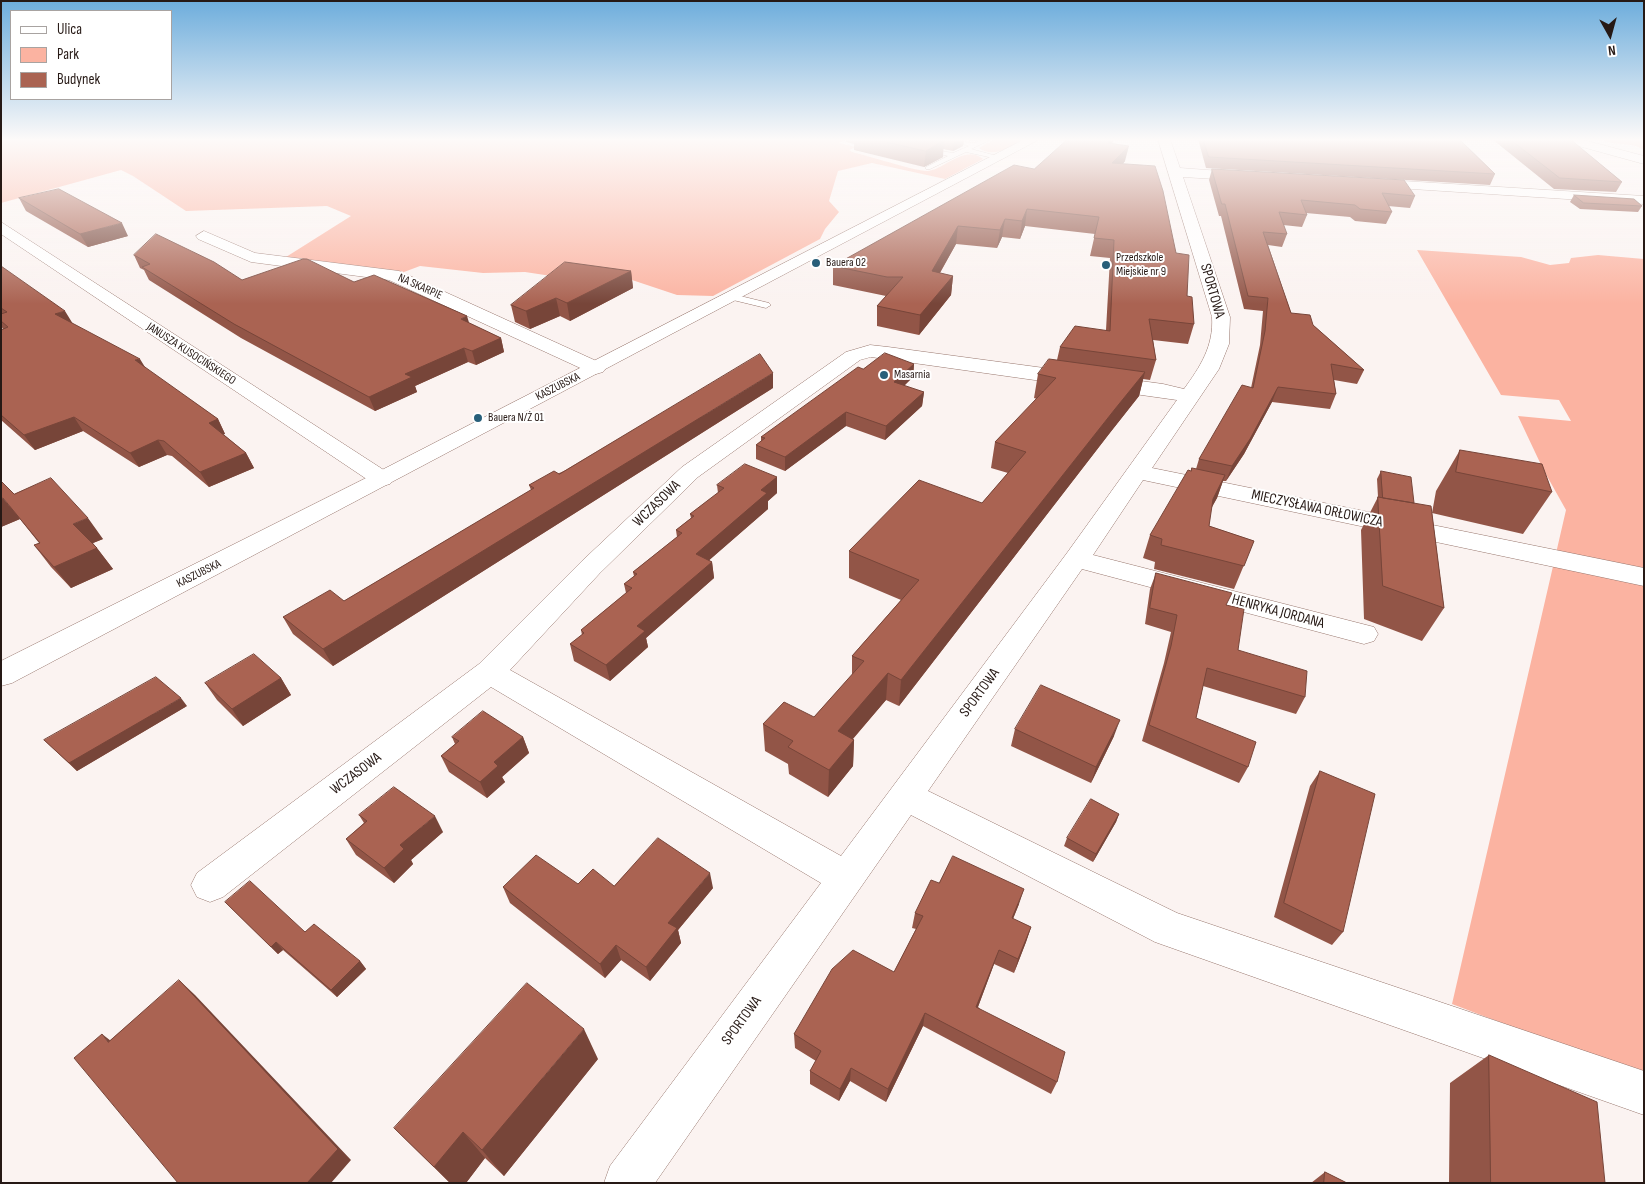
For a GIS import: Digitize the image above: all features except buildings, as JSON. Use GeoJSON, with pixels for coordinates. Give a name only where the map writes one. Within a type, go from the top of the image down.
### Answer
{"type":"FeatureCollection","features":[{"type":"Feature","properties":{"kind":"street","name":"KASZUBSKA"},"geometry":{"type":"LineString","coordinates":[[1,675],[382,480],[929,194]]}},
{"type":"Feature","properties":{"kind":"street","name":"SPORTOWA"},"geometry":{"type":"LineString","coordinates":[[627,1183],[844,878],[906,796],[1138,472],[1191,397],[1219,349],[1223,332],[1221,317],[1183,194]]}},
{"type":"Feature","properties":{"kind":"street"},"geometry":{"type":"LineString","coordinates":[[1551,194],[1644,200]]}},
{"type":"Feature","properties":{"kind":"street","name":"JANUSZA KUSOCIŃSKIEGO"},"geometry":{"type":"LineString","coordinates":[[1,227],[382,480]]}},
{"type":"Feature","properties":{"kind":"street","name":"NA SKARPIE"},"geometry":{"type":"LineString","coordinates":[[204,236],[251,257],[393,275],[596,368]]}},
{"type":"Feature","properties":{"kind":"street","name":"WCZASOWA"},"geometry":{"type":"LineString","coordinates":[[210,885],[490,672],[591,567],[690,472],[842,362],[859,353],[888,353],[1163,390],[1191,397]]}},
{"type":"Feature","properties":{"kind":"street","name":"MIECZYSŁAWA ORŁOWICZA"},"geometry":{"type":"LineString","coordinates":[[1138,472],[1644,577]]}},
{"type":"Feature","properties":{"kind":"street","name":"HENRYKA JORDANA"},"geometry":{"type":"LineString","coordinates":[[1076,559],[1364,634]]}},
{"type":"Feature","properties":{"kind":"street"},"geometry":{"type":"LineString","coordinates":[[490,672],[844,878]]}},
{"type":"Feature","properties":{"kind":"street"},"geometry":{"type":"LineString","coordinates":[[906,796],[1168,929],[1644,1093]]}},
{"type":"Feature","properties":{"kind":"lane"},"geometry":{"type":"LineString","coordinates":[[732,297],[766,305]]}},
{"type":"Feature","properties":{"kind":"green space"},"geometry":{"type":"Polygon","coordinates":[[[1,194],[33,194],[1,203],[1,194]]]}},
{"type":"Feature","properties":{"kind":"green space"},"geometry":{"type":"Polygon","coordinates":[[[161,194],[831,194],[829,201],[839,212],[825,229],[820,239],[713,296],[677,295],[611,273],[591,282],[525,272],[483,273],[420,266],[404,272],[286,257],[351,216],[327,206],[186,211],[161,194]]]}},
{"type":"Feature","properties":{"kind":"green space"},"geometry":{"type":"Polygon","coordinates":[[[1417,250],[1521,257],[1550,265],[1569,263],[1571,258],[1598,255],[1644,259],[1644,1077],[1452,1004],[1566,510],[1543,469],[1518,416],[1571,421],[1559,400],[1501,395],[1417,250]]]}},
{"type":"Feature","properties":{"kind":"place","name":"Bauera 02"},"geometry":{"type":"Point","coordinates":[816,263]}},
{"type":"Feature","properties":{"kind":"place","name":"Przedszkole Miejskie nr 9"},"geometry":{"type":"Point","coordinates":[1106,265]}},
{"type":"Feature","properties":{"kind":"place","name":"Masarnia"},"geometry":{"type":"Point","coordinates":[884,375]}},
{"type":"Feature","properties":{"kind":"place","name":"Bauera N/Ż 01"},"geometry":{"type":"Point","coordinates":[478,418]}}]}
